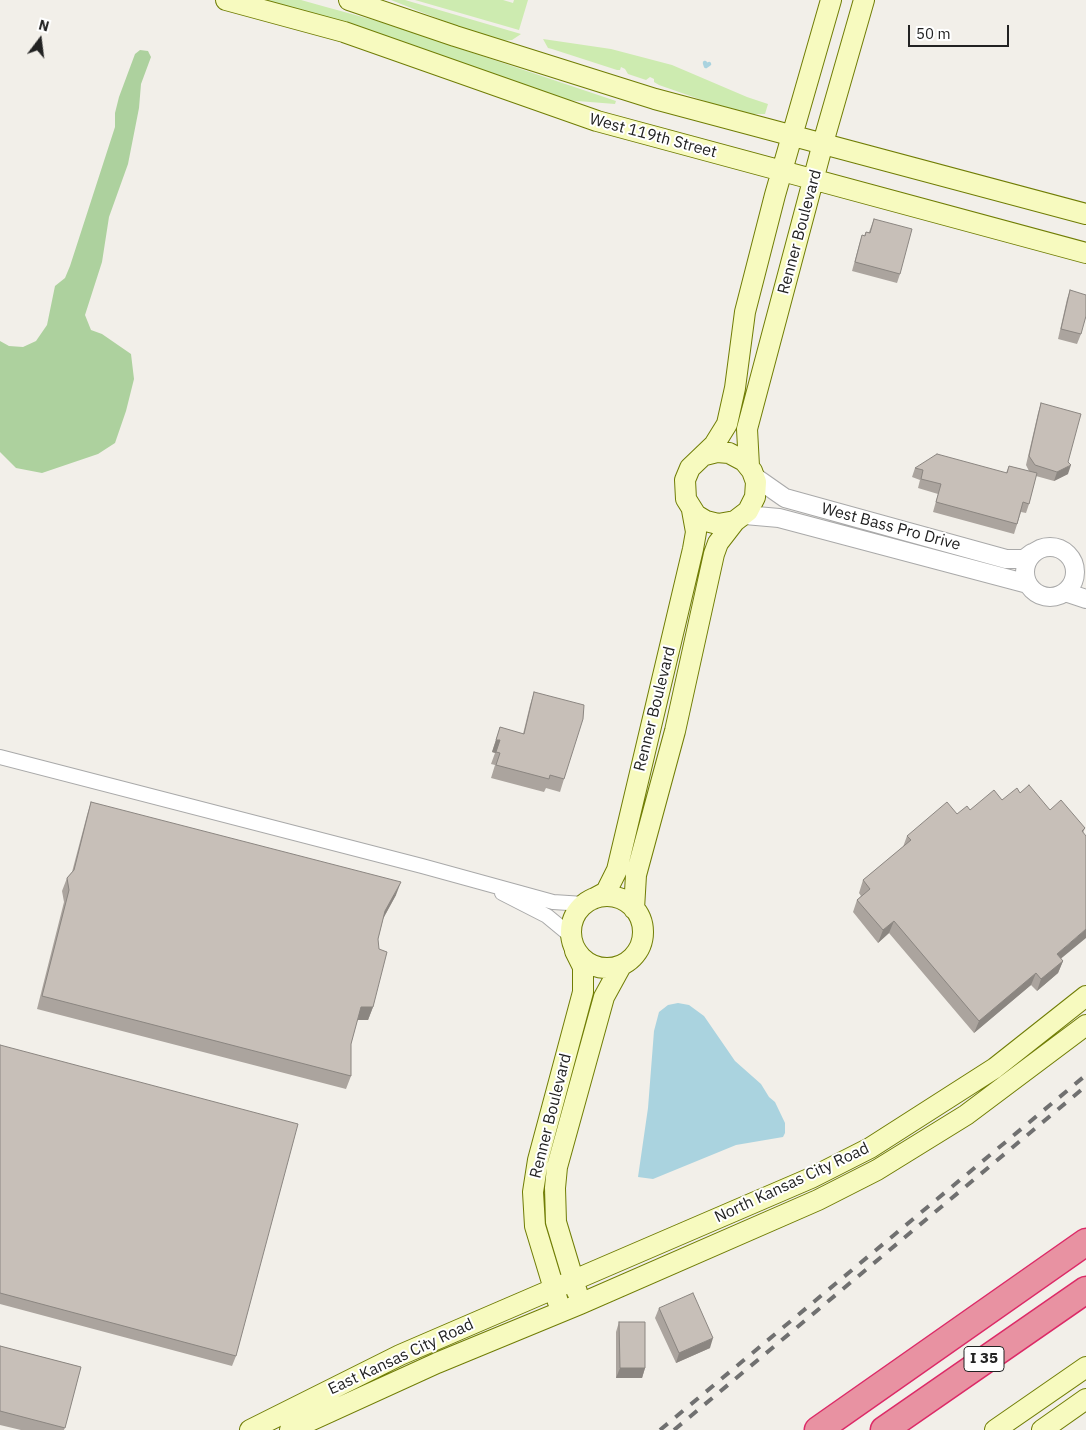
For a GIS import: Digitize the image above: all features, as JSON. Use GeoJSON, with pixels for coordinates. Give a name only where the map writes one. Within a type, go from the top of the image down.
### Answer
{"type":"FeatureCollection","features":[{"type":"Feature","properties":{"kind":"highway","name":"I 35"},"geometry":{"type":"LineString","coordinates":[[818,1430],[1086,1242]]}},
{"type":"Feature","properties":{"kind":"highway","name":"I 35"},"geometry":{"type":"LineString","coordinates":[[884,1430],[1086,1290]]}},
{"type":"Feature","properties":{"kind":"main road","name":"West 119th Street"},"geometry":{"type":"LineString","coordinates":[[226,0],[344,32],[597,121],[1086,253]]}},
{"type":"Feature","properties":{"kind":"main road"},"geometry":{"type":"LineString","coordinates":[[349,0],[588,79],[734,121],[1086,214]]}},
{"type":"Feature","properties":{"kind":"main road","name":"Renner Boulevard"},"geometry":{"type":"LineString","coordinates":[[705,455],[722,434],[731,408],[745,312],[792,135],[831,0]]}},
{"type":"Feature","properties":{"kind":"main road","name":"Renner Boulevard"},"geometry":{"type":"LineString","coordinates":[[752,471],[746,430],[823,143],[864,0]]}},
{"type":"Feature","properties":{"kind":"main road"},"geometry":{"type":"LineString","coordinates":[[717,452],[729,453],[740,458],[752,471],[755,497],[740,518],[724,524],[700,519],[686,499],[685,480],[690,468],[705,455],[717,452]]}},
{"type":"Feature","properties":{"kind":"main road","name":"Renner Boulevard"},"geometry":{"type":"LineString","coordinates":[[588,902],[606,892],[617,870],[694,549],[696,532],[692,510]]}},
{"type":"Feature","properties":{"kind":"main road","name":"Renner Boulevard"},"geometry":{"type":"LineString","coordinates":[[634,909],[636,875],[675,731],[714,554],[718,543],[740,518]]}},
{"type":"Feature","properties":{"kind":"main road"},"geometry":{"type":"LineString","coordinates":[[604,896],[615,897],[634,909],[641,920],[642,942],[633,956],[621,966],[600,968],[582,959],[573,943],[571,924],[576,913],[588,902],[604,896]]}},
{"type":"Feature","properties":{"kind":"main road","name":"Renner Boulevard"},"geometry":{"type":"LineString","coordinates":[[561,1311],[535,1226],[533,1192],[538,1160],[583,992],[583,967],[573,943]]}},
{"type":"Feature","properties":{"kind":"main road","name":"Renner Boulevard"},"geometry":{"type":"LineString","coordinates":[[580,1304],[556,1222],[555,1188],[557,1168],[604,997],[621,966]]}},
{"type":"Feature","properties":{"kind":"main road","name":"North Kansas City Road"},"geometry":{"type":"LineString","coordinates":[[554,1289],[811,1178],[870,1148],[995,1068],[1086,996]]}},
{"type":"Feature","properties":{"kind":"main road","name":"North Kansas City Road"},"geometry":{"type":"LineString","coordinates":[[561,1311],[818,1200],[877,1170],[966,1115],[1086,1025]]}},
{"type":"Feature","properties":{"kind":"main road","name":"East Kansas City Road"},"geometry":{"type":"LineString","coordinates":[[250,1430],[400,1355],[554,1289]]}},
{"type":"Feature","properties":{"kind":"main road","name":"East Kansas City Road"},"geometry":{"type":"LineString","coordinates":[[290,1430],[436,1363],[561,1311]]}},
{"type":"Feature","properties":{"kind":"main road"},"geometry":{"type":"LineString","coordinates":[[995,1430],[1086,1367]]}},
{"type":"Feature","properties":{"kind":"main road"},"geometry":{"type":"LineString","coordinates":[[1042,1430],[1086,1399]]}},
{"type":"Feature","properties":{"kind":"street","name":"West Bass Pro Drive"},"geometry":{"type":"LineString","coordinates":[[752,471],[785,498],[1014,559],[1024,559],[1032,553]]}},
{"type":"Feature","properties":{"kind":"street","name":"West Bass Pro Drive"},"geometry":{"type":"LineString","coordinates":[[740,518],[779,518],[1028,584]]}},
{"type":"Feature","properties":{"kind":"street"},"geometry":{"type":"LineString","coordinates":[[1086,575],[1069,555],[1055,547],[1047,546],[1032,553],[1025,567],[1028,584],[1031,589],[1040,595],[1048,597],[1065,592],[1086,599]]}},
{"type":"Feature","properties":{"kind":"street"},"geometry":{"type":"LineString","coordinates":[[1065,592],[1074,578],[1074,562]]}},
{"type":"Feature","properties":{"kind":"street"},"geometry":{"type":"LineString","coordinates":[[0,757],[564,904],[588,902]]}},
{"type":"Feature","properties":{"kind":"street"},"geometry":{"type":"LineString","coordinates":[[476,882],[547,916],[573,943]]}},
{"type":"Feature","properties":{"kind":"green space"},"geometry":{"type":"Polygon","coordinates":[[[257,0],[301,0],[381,22],[616,101],[615,104],[565,100],[257,0]]]}},
{"type":"Feature","properties":{"kind":"green space"},"geometry":{"type":"Polygon","coordinates":[[[391,0],[405,0],[521,34],[512,40],[501,41],[464,29],[391,0]]]}},
{"type":"Feature","properties":{"kind":"green space"},"geometry":{"type":"Polygon","coordinates":[[[415,0],[503,0],[513,3],[514,0],[528,0],[519,30],[415,0]]]}},
{"type":"Feature","properties":{"kind":"green space"},"geometry":{"type":"Polygon","coordinates":[[[543,39],[611,49],[672,65],[768,104],[765,114],[749,114],[719,106],[659,85],[650,77],[646,80],[628,74],[621,67],[620,70],[617,70],[548,48],[543,39]]]}},
{"type":"Feature","properties":{"kind":"green space"},"geometry":{"type":"Polygon","coordinates":[[[140,50],[148,51],[151,57],[141,84],[139,108],[128,164],[109,217],[102,262],[85,315],[91,330],[102,334],[131,354],[134,379],[126,411],[115,443],[98,454],[42,473],[16,468],[0,452],[0,341],[9,346],[23,347],[36,341],[47,325],[55,286],[65,278],[70,266],[115,127],[115,113],[119,97],[135,54],[140,50]]]}},
{"type":"Feature","properties":{"kind":"water"},"geometry":{"type":"Polygon","coordinates":[[[678,1003],[689,1005],[704,1016],[735,1061],[761,1084],[769,1097],[775,1102],[785,1123],[785,1133],[783,1137],[736,1145],[653,1179],[638,1177],[648,1108],[654,1031],[659,1012],[668,1005],[678,1003]]]}},
{"type":"Feature","properties":{"kind":"building"},"geometry":{"type":"Polygon","coordinates":[[[874,219],[912,229],[900,274],[855,262],[862,235],[865,236],[866,232],[870,233],[874,219]]]}},
{"type":"Feature","properties":{"kind":"building"},"geometry":{"type":"Polygon","coordinates":[[[1070,290],[1086,295],[1086,316],[1081,334],[1061,329],[1070,290]]]}},
{"type":"Feature","properties":{"kind":"building"},"geometry":{"type":"Polygon","coordinates":[[[1041,403],[1081,414],[1068,462],[1071,465],[1057,472],[1035,465],[1029,456],[1041,403]]]}},
{"type":"Feature","properties":{"kind":"building"},"geometry":{"type":"Polygon","coordinates":[[[937,454],[1007,473],[1009,466],[1037,473],[1029,504],[1023,502],[1017,524],[936,502],[941,484],[921,479],[923,470],[915,468],[937,454]]]}},
{"type":"Feature","properties":{"kind":"building"},"geometry":{"type":"Polygon","coordinates":[[[534,692],[584,705],[583,719],[564,779],[550,775],[549,779],[496,765],[500,753],[496,752],[500,740],[496,740],[500,727],[524,734],[534,692]]]}},
{"type":"Feature","properties":{"kind":"building"},"geometry":{"type":"Polygon","coordinates":[[[1029,785],[1050,810],[1061,800],[1085,828],[1082,831],[1086,836],[1086,929],[1057,954],[1063,961],[1041,979],[1036,973],[979,1021],[894,921],[883,930],[857,900],[870,889],[863,880],[911,840],[907,836],[947,802],[957,814],[967,806],[970,810],[994,790],[1002,800],[1017,788],[1020,793],[1029,785]]]}},
{"type":"Feature","properties":{"kind":"building"},"geometry":{"type":"Polygon","coordinates":[[[91,802],[401,882],[385,911],[378,939],[379,949],[387,952],[373,1007],[361,1007],[351,1044],[351,1076],[42,996],[69,890],[67,878],[74,870],[91,802]]]}},
{"type":"Feature","properties":{"kind":"building"},"geometry":{"type":"Polygon","coordinates":[[[0,1045],[298,1124],[236,1356],[0,1293],[0,1045]]]}},
{"type":"Feature","properties":{"kind":"building"},"geometry":{"type":"Polygon","coordinates":[[[693,1293],[713,1338],[679,1353],[659,1308],[693,1293]]]}},
{"type":"Feature","properties":{"kind":"building"},"geometry":{"type":"Polygon","coordinates":[[[619,1322],[645,1322],[645,1368],[620,1368],[619,1322]]]}},
{"type":"Feature","properties":{"kind":"building"},"geometry":{"type":"Polygon","coordinates":[[[0,1346],[81,1367],[65,1428],[0,1411],[0,1346]]]}},
{"type":"Feature","properties":{"kind":"waterway"},"geometry":{"type":"LineString","coordinates":[[705,63],[706,66],[709,64]]}},
{"type":"Feature","properties":{"kind":"railway"},"geometry":{"type":"LineString","coordinates":[[660,1430],[1086,1075]]}},
{"type":"Feature","properties":{"kind":"railway"},"geometry":{"type":"LineString","coordinates":[[674,1430],[1086,1086]]}}]}
